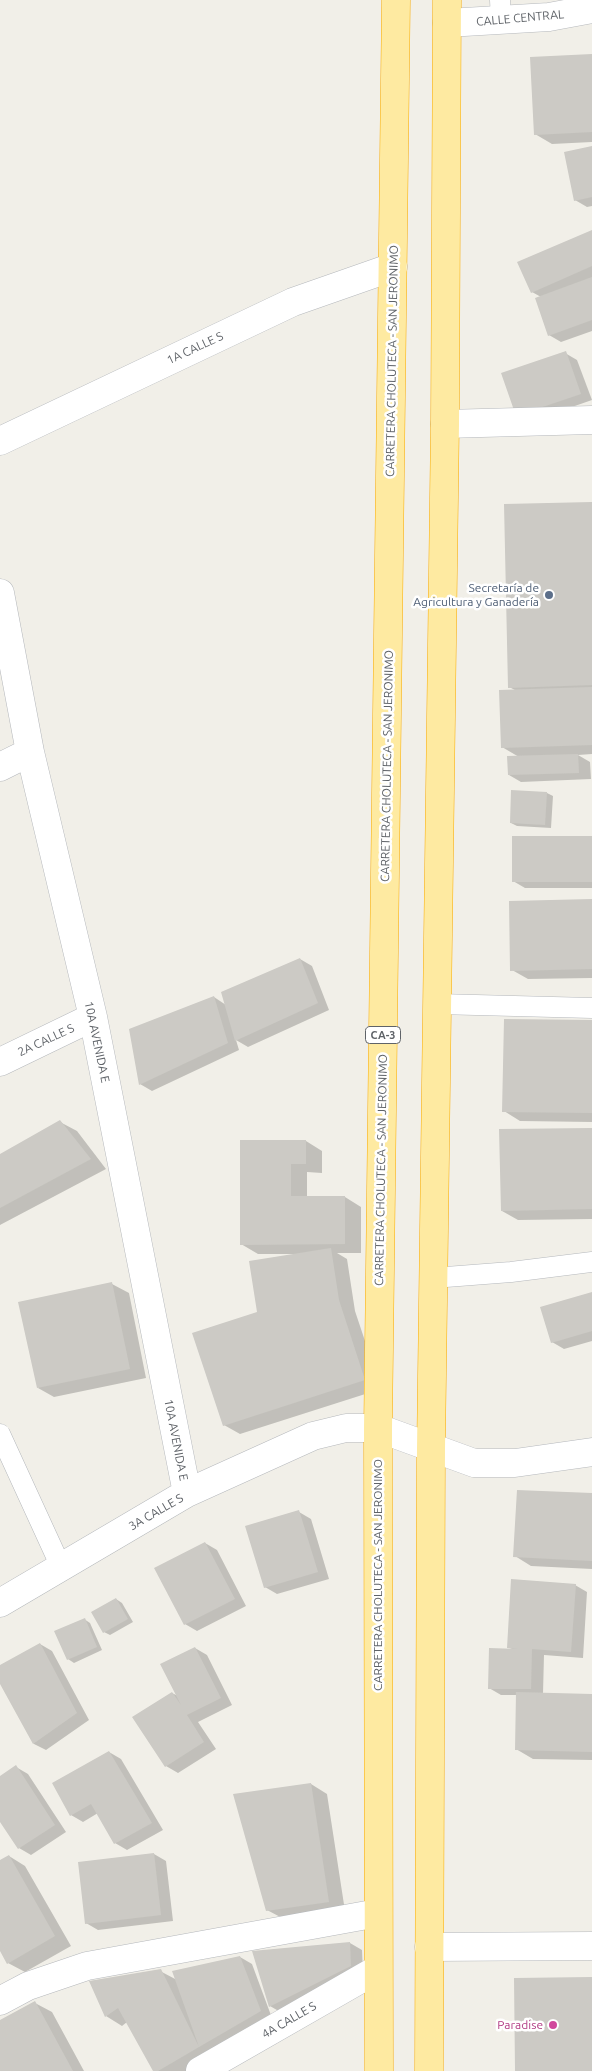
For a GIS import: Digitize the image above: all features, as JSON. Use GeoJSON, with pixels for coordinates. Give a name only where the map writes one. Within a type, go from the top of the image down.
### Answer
{"type":"FeatureCollection","features":[{"type":"Feature","properties":{"kind":"highway","name":"CARRETERA CHOLUTECA - SAN JERONIMO"},"geometry":{"type":"LineString","coordinates":[[379,2071],[378,1428],[396,0]]}},
{"type":"Feature","properties":{"kind":"highway"},"geometry":{"type":"LineString","coordinates":[[429,2071],[431,1448],[445,424],[447,12]]}},
{"type":"Feature","properties":{"kind":"street","name":"CALLE CENTRAL"},"geometry":{"type":"LineString","coordinates":[[447,12],[500,10],[550,17],[592,9]]}},
{"type":"Feature","properties":{"kind":"street","name":"1A CALLE S"},"geometry":{"type":"LineString","coordinates":[[0,440],[293,302],[393,267]]}},
{"type":"Feature","properties":{"kind":"street"},"geometry":{"type":"LineString","coordinates":[[445,424],[589,419]]}},
{"type":"Feature","properties":{"kind":"street","name":"10A AVENIDA E"},"geometry":{"type":"LineString","coordinates":[[0,593],[30,752],[93,1018],[187,1493]]}},
{"type":"Feature","properties":{"kind":"street"},"geometry":{"type":"LineString","coordinates":[[0,767],[30,752]]}},
{"type":"Feature","properties":{"kind":"street","name":"2A CALLE S"},"geometry":{"type":"LineString","coordinates":[[0,1062],[93,1018]]}},
{"type":"Feature","properties":{"kind":"street","name":"3A CALLE S"},"geometry":{"type":"LineString","coordinates":[[0,1603],[187,1493],[313,1436],[346,1428],[378,1428]]}},
{"type":"Feature","properties":{"kind":"street"},"geometry":{"type":"LineString","coordinates":[[378,1428],[474,1462],[516,1463],[592,1452]]}},
{"type":"Feature","properties":{"kind":"street"},"geometry":{"type":"LineString","coordinates":[[0,2000],[28,1986],[87,1966],[378,1913]]}},
{"type":"Feature","properties":{"kind":"street"},"geometry":{"type":"LineString","coordinates":[[429,1946],[592,1946]]}},
{"type":"Feature","properties":{"kind":"street","name":"4A CALLE S"},"geometry":{"type":"LineString","coordinates":[[200,2071],[378,1969]]}},
{"type":"Feature","properties":{"kind":"lane"},"geometry":{"type":"LineString","coordinates":[[437,1004],[592,1008]]}},
{"type":"Feature","properties":{"kind":"lane"},"geometry":{"type":"LineString","coordinates":[[433,1278],[511,1272],[592,1262]]}},
{"type":"Feature","properties":{"kind":"lane"},"geometry":{"type":"LineString","coordinates":[[0,1434],[61,1567]]}},
{"type":"Feature","properties":{"kind":"building"},"geometry":{"type":"Polygon","coordinates":[[[592,54],[592,132],[534,135],[530,57],[592,54]]]}},
{"type":"Feature","properties":{"kind":"building"},"geometry":{"type":"Polygon","coordinates":[[[592,146],[592,197],[574,201],[564,152],[592,146]]]}},
{"type":"Feature","properties":{"kind":"building"},"geometry":{"type":"Polygon","coordinates":[[[592,230],[592,266],[531,293],[517,262],[592,230]]]}},
{"type":"Feature","properties":{"kind":"building"},"geometry":{"type":"Polygon","coordinates":[[[592,277],[592,320],[548,336],[535,298],[592,277]]]}},
{"type":"Feature","properties":{"kind":"building"},"geometry":{"type":"Polygon","coordinates":[[[566,351],[581,394],[516,416],[501,373],[566,351]]]}},
{"type":"Feature","properties":{"kind":"building","name":"Secretaría de Agricultura y Ganadería"},"geometry":{"type":"Polygon","coordinates":[[[592,502],[592,685],[508,688],[504,504],[592,502]]]}},
{"type":"Feature","properties":{"kind":"building"},"geometry":{"type":"Polygon","coordinates":[[[592,687],[592,745],[501,748],[499,690],[592,687]]]}},
{"type":"Feature","properties":{"kind":"building"},"geometry":{"type":"Polygon","coordinates":[[[578,754],[579,773],[508,775],[507,756],[578,754]]]}},
{"type":"Feature","properties":{"kind":"building"},"geometry":{"type":"Polygon","coordinates":[[[511,790],[547,792],[545,825],[510,823],[511,790]]]}},
{"type":"Feature","properties":{"kind":"building"},"geometry":{"type":"Polygon","coordinates":[[[512,836],[592,836],[592,882],[512,882],[512,836]]]}},
{"type":"Feature","properties":{"kind":"building"},"geometry":{"type":"Polygon","coordinates":[[[592,899],[592,969],[510,971],[509,901],[592,899]]]}},
{"type":"Feature","properties":{"kind":"building"},"geometry":{"type":"Polygon","coordinates":[[[300,958],[318,1003],[235,1041],[221,992],[300,958]]]}},
{"type":"Feature","properties":{"kind":"building"},"geometry":{"type":"Polygon","coordinates":[[[214,996],[228,1043],[139,1085],[129,1029],[214,996]]]}},
{"type":"Feature","properties":{"kind":"building"},"geometry":{"type":"Polygon","coordinates":[[[504,1019],[592,1020],[592,1113],[502,1112],[504,1019]]]}},
{"type":"Feature","properties":{"kind":"building"},"geometry":{"type":"Polygon","coordinates":[[[60,1120],[91,1159],[0,1208],[0,1154],[60,1120]]]}},
{"type":"Feature","properties":{"kind":"building"},"geometry":{"type":"Polygon","coordinates":[[[592,1128],[592,1209],[501,1211],[499,1129],[592,1128]]]}},
{"type":"Feature","properties":{"kind":"building"},"geometry":{"type":"Polygon","coordinates":[[[240,1140],[306,1140],[306,1164],[291,1164],[291,1196],[345,1196],[345,1244],[240,1245],[240,1140]]]}},
{"type":"Feature","properties":{"kind":"building"},"geometry":{"type":"Polygon","coordinates":[[[331,1248],[339,1300],[365,1380],[223,1426],[192,1333],[257,1312],[249,1261],[331,1248]]]}},
{"type":"Feature","properties":{"kind":"building"},"geometry":{"type":"Polygon","coordinates":[[[112,1282],[130,1369],[37,1388],[18,1302],[112,1282]]]}},
{"type":"Feature","properties":{"kind":"building"},"geometry":{"type":"Polygon","coordinates":[[[592,1292],[592,1331],[551,1343],[540,1307],[592,1292]]]}},
{"type":"Feature","properties":{"kind":"building"},"geometry":{"type":"Polygon","coordinates":[[[517,1490],[592,1493],[592,1561],[513,1557],[517,1490]]]}},
{"type":"Feature","properties":{"kind":"building"},"geometry":{"type":"Polygon","coordinates":[[[299,1510],[318,1572],[264,1588],[245,1526],[299,1510]]]}},
{"type":"Feature","properties":{"kind":"building"},"geometry":{"type":"Polygon","coordinates":[[[205,1542],[235,1599],[184,1625],[154,1568],[205,1542]]]}},
{"type":"Feature","properties":{"kind":"building"},"geometry":{"type":"Polygon","coordinates":[[[511,1579],[576,1584],[571,1652],[532,1649],[531,1689],[488,1689],[489,1648],[519,1649],[507,1648],[511,1579]]]}},
{"type":"Feature","properties":{"kind":"building"},"geometry":{"type":"Polygon","coordinates":[[[116,1598],[128,1619],[103,1633],[91,1612],[116,1598]]]}},
{"type":"Feature","properties":{"kind":"building"},"geometry":{"type":"Polygon","coordinates":[[[85,1618],[97,1647],[67,1660],[54,1631],[85,1618]]]}},
{"type":"Feature","properties":{"kind":"building"},"geometry":{"type":"Polygon","coordinates":[[[40,1643],[77,1713],[33,1744],[0,1684],[0,1665],[40,1643]]]}},
{"type":"Feature","properties":{"kind":"building"},"geometry":{"type":"Polygon","coordinates":[[[195,1647],[221,1698],[187,1715],[204,1742],[165,1767],[132,1717],[172,1692],[181,1705],[160,1664],[195,1647]]]}},
{"type":"Feature","properties":{"kind":"building"},"geometry":{"type":"Polygon","coordinates":[[[516,1692],[592,1694],[592,1752],[515,1750],[516,1692]]]}},
{"type":"Feature","properties":{"kind":"building"},"geometry":{"type":"Polygon","coordinates":[[[109,1751],[152,1823],[114,1844],[91,1804],[70,1816],[52,1783],[109,1751]]]}},
{"type":"Feature","properties":{"kind":"building"},"geometry":{"type":"Polygon","coordinates":[[[16,1765],[55,1825],[18,1849],[0,1822],[0,1776],[16,1765]]]}},
{"type":"Feature","properties":{"kind":"building"},"geometry":{"type":"Polygon","coordinates":[[[311,1783],[329,1902],[266,1911],[233,1794],[311,1783]]]}},
{"type":"Feature","properties":{"kind":"building"},"geometry":{"type":"Polygon","coordinates":[[[154,1853],[161,1915],[85,1924],[78,1862],[154,1853]]]}},
{"type":"Feature","properties":{"kind":"building"},"geometry":{"type":"Polygon","coordinates":[[[9,1855],[55,1936],[7,1964],[0,1951],[0,1860],[9,1855]]]}},
{"type":"Feature","properties":{"kind":"building"},"geometry":{"type":"Polygon","coordinates":[[[350,1942],[351,1966],[269,2007],[252,1951],[350,1942]]]}},
{"type":"Feature","properties":{"kind":"building"},"geometry":{"type":"Polygon","coordinates":[[[240,1956],[261,2011],[199,2047],[172,1971],[240,1956]]]}},
{"type":"Feature","properties":{"kind":"building"},"geometry":{"type":"Polygon","coordinates":[[[161,1969],[199,2047],[158,2071],[153,2071],[118,2008],[105,2017],[89,1981],[161,1969]]]}},
{"type":"Feature","properties":{"kind":"building","name":"Paradise"},"geometry":{"type":"Polygon","coordinates":[[[592,1977],[592,2071],[515,2071],[514,1978],[592,1977]]]}},
{"type":"Feature","properties":{"kind":"building"},"geometry":{"type":"Polygon","coordinates":[[[35,2001],[73,2071],[0,2071],[0,2020],[35,2001]]]}},
{"type":"Feature","properties":{"kind":"place","name":"Secretaría de Agricultura y Ganadería"},"geometry":{"type":"Point","coordinates":[549,595]}},
{"type":"Feature","properties":{"kind":"place","name":"Paradise"},"geometry":{"type":"Point","coordinates":[553,2025]}}]}
